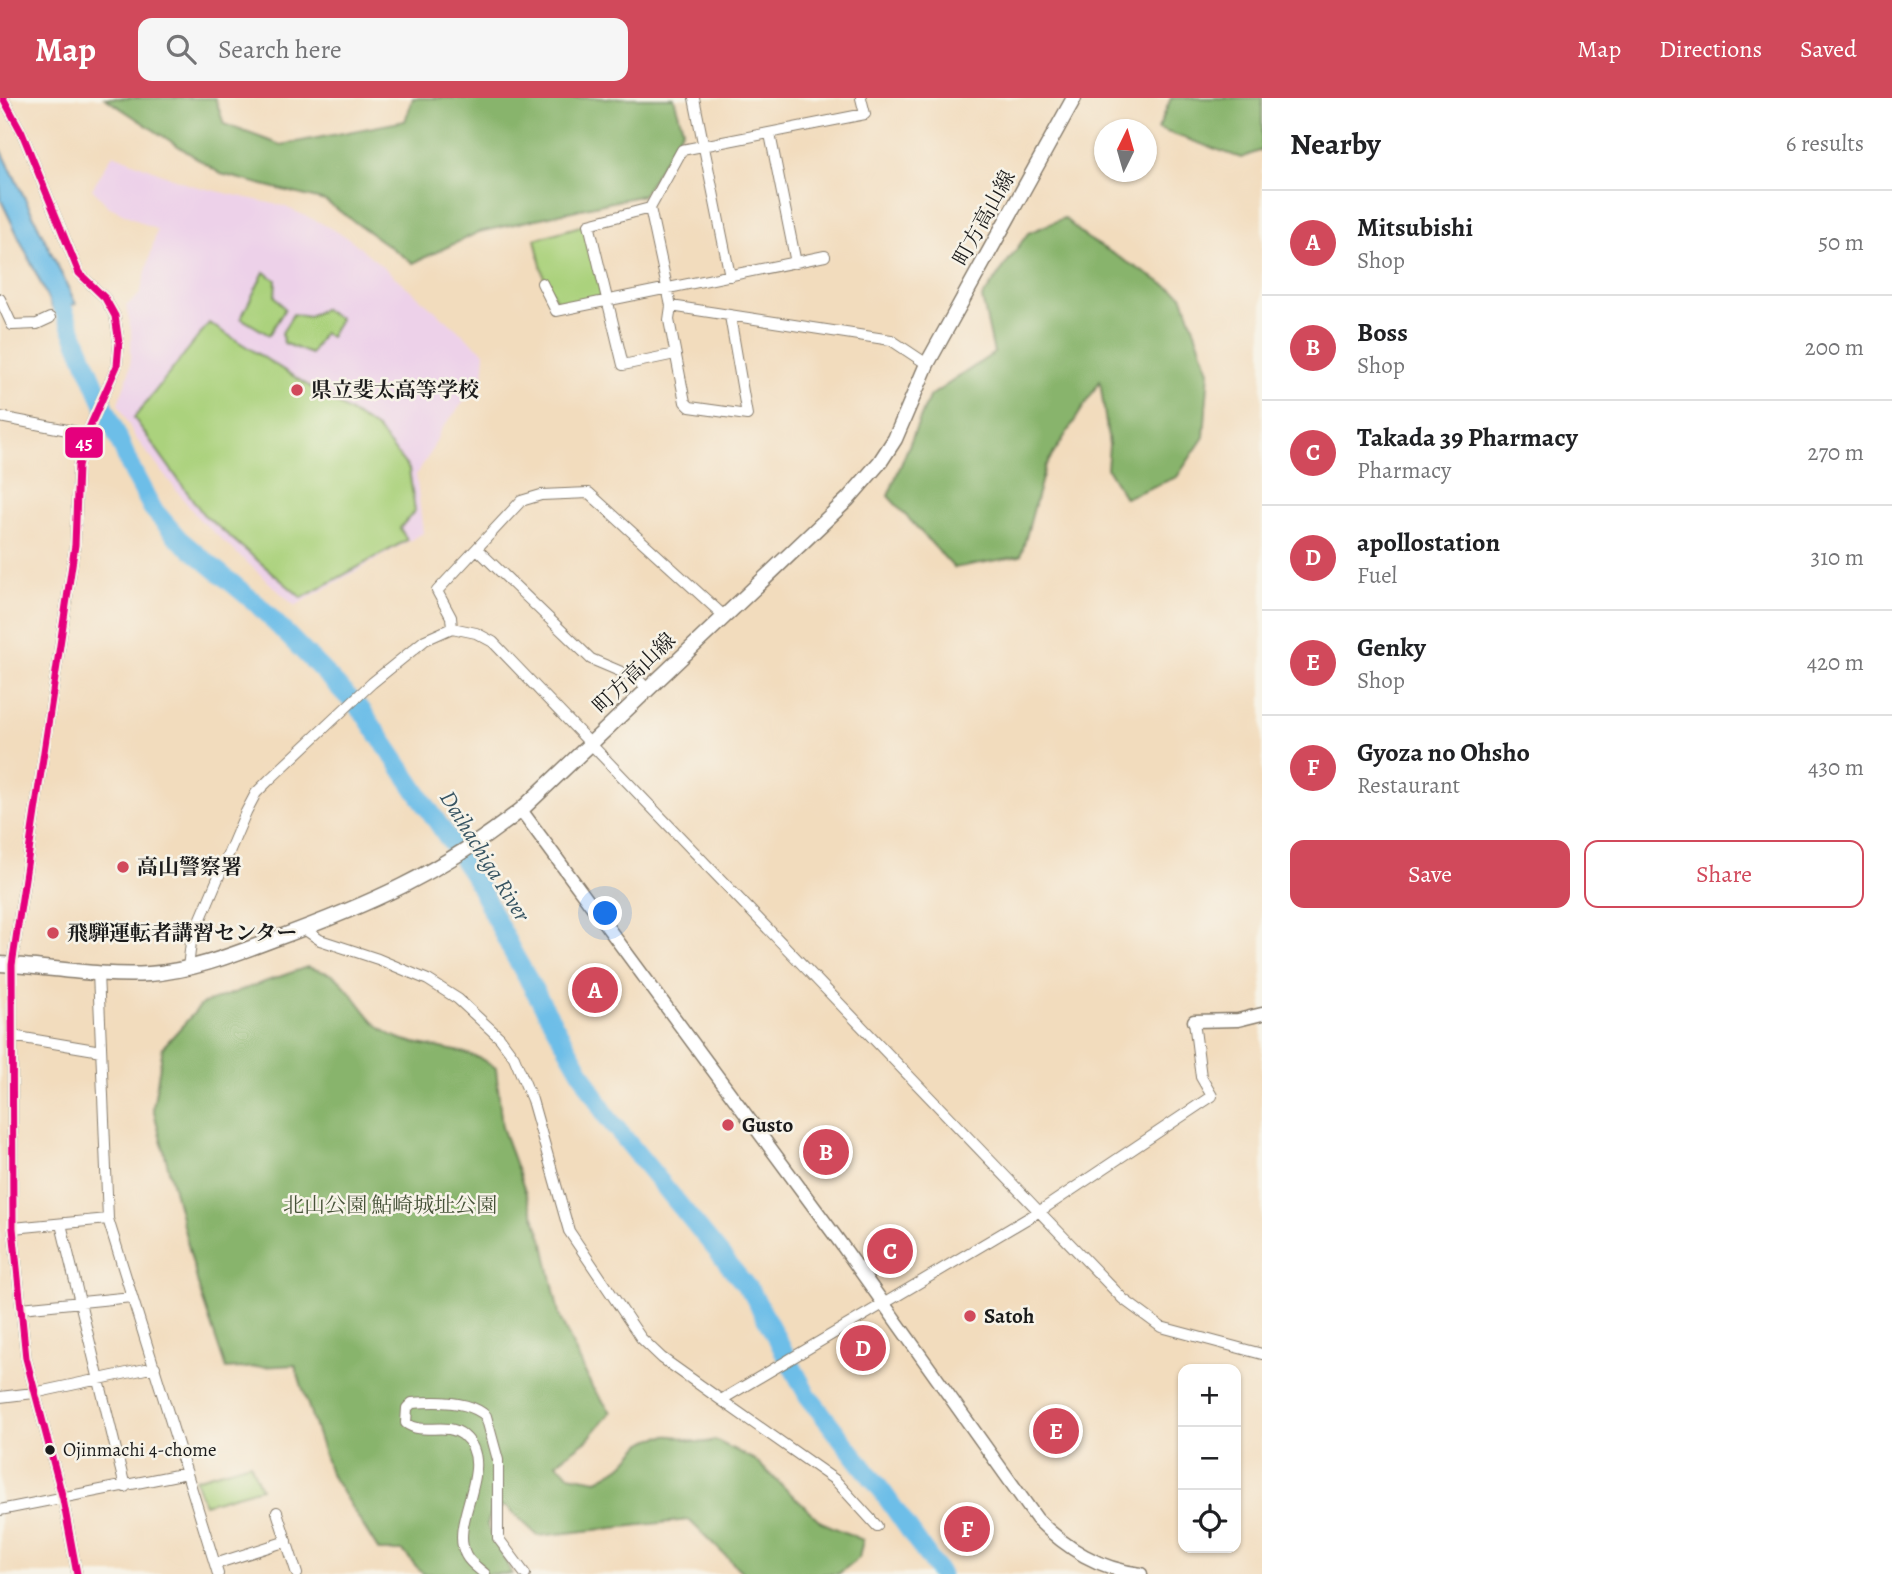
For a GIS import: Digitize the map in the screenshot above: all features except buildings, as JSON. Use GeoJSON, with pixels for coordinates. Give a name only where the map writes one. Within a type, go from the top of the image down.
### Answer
{"type":"FeatureCollection","features":[{"type":"Feature","properties":{"kind":"main road","name":"町方高山線"},"geometry":{"type":"LineString","coordinates":[[6,964],[151,974],[188,968],[366,905],[433,872],[485,838],[521,810],[848,499],[880,462],[895,439],[927,365],[1074,98]]}},
{"type":"Feature","properties":{"kind":"street"},"geometry":{"type":"LineString","coordinates":[[3,98],[22,133],[79,273],[106,298],[114,316],[119,343],[115,373],[85,439],[78,466],[75,545],[6,964],[12,1036],[13,1228],[26,1358],[62,1499],[76,1574]]}},
{"type":"Feature","properties":{"kind":"street"},"geometry":{"type":"LineString","coordinates":[[694,98],[730,276]]}},
{"type":"Feature","properties":{"kind":"street"},"geometry":{"type":"LineString","coordinates":[[730,316],[747,415],[690,407],[685,402],[669,320],[671,306],[650,208],[682,150],[865,114],[861,98]]}},
{"type":"Feature","properties":{"kind":"street"},"geometry":{"type":"LineString","coordinates":[[770,134],[796,262]]}},
{"type":"Feature","properties":{"kind":"street"},"geometry":{"type":"LineString","coordinates":[[650,208],[589,224],[623,365],[675,354]]}},
{"type":"Feature","properties":{"kind":"street"},"geometry":{"type":"LineString","coordinates":[[542,283],[556,311],[825,256]]}},
{"type":"Feature","properties":{"kind":"street"},"geometry":{"type":"LineString","coordinates":[[0,299],[12,324],[37,324],[50,318]]}},
{"type":"Feature","properties":{"kind":"street"},"geometry":{"type":"LineString","coordinates":[[671,306],[891,340],[927,365]]}},
{"type":"Feature","properties":{"kind":"street"},"geometry":{"type":"LineString","coordinates":[[0,416],[78,432],[76,440],[85,439]]}},
{"type":"Feature","properties":{"kind":"street"},"geometry":{"type":"LineString","coordinates":[[452,628],[452,617],[437,591],[521,501],[541,495],[589,493],[724,616]]}},
{"type":"Feature","properties":{"kind":"street"},"geometry":{"type":"LineString","coordinates":[[477,549],[591,659],[638,679],[647,689]]}},
{"type":"Feature","properties":{"kind":"street"},"geometry":{"type":"LineString","coordinates":[[188,968],[191,942],[251,802],[270,779],[412,649],[452,628],[476,633],[493,642],[1123,1299],[1152,1323],[1190,1337],[1262,1354]]}},
{"type":"Feature","properties":{"kind":"street"},"geometry":{"type":"LineString","coordinates":[[521,810],[839,1241],[881,1304],[1037,1520],[1060,1542],[1083,1557],[1108,1567],[1142,1574]]}},
{"type":"Feature","properties":{"kind":"street"},"geometry":{"type":"LineString","coordinates":[[304,929],[320,940],[378,959],[428,980],[458,999],[500,1038],[514,1057],[532,1100],[569,1231],[641,1338],[662,1358],[835,1480],[877,1526]]}},
{"type":"Feature","properties":{"kind":"street"},"geometry":{"type":"LineString","coordinates":[[98,972],[108,1219],[216,1569],[288,1541]]}},
{"type":"Feature","properties":{"kind":"street"},"geometry":{"type":"LineString","coordinates":[[721,1400],[1040,1211],[1212,1096],[1201,1077],[1194,1021],[1238,1020],[1262,1014]]}},
{"type":"Feature","properties":{"kind":"street"},"geometry":{"type":"LineString","coordinates":[[12,1036],[101,1051]]}},
{"type":"Feature","properties":{"kind":"street"},"geometry":{"type":"LineString","coordinates":[[13,1228],[108,1219]]}},
{"type":"Feature","properties":{"kind":"street"},"geometry":{"type":"LineString","coordinates":[[61,1224],[125,1487]]}},
{"type":"Feature","properties":{"kind":"street"},"geometry":{"type":"LineString","coordinates":[[21,1308],[132,1297]]}},
{"type":"Feature","properties":{"kind":"street"},"geometry":{"type":"LineString","coordinates":[[0,1397],[34,1393],[155,1367]]}},
{"type":"Feature","properties":{"kind":"street"},"geometry":{"type":"LineString","coordinates":[[485,1574],[469,1560],[463,1546],[475,1467],[472,1446],[457,1431],[441,1427],[412,1428],[406,1423],[405,1417],[412,1403],[455,1404],[480,1411],[486,1416],[498,1460],[498,1538],[525,1574]]}},
{"type":"Feature","properties":{"kind":"street"},"geometry":{"type":"LineString","coordinates":[[0,1510],[187,1474]]}},
{"type":"Feature","properties":{"kind":"street"},"geometry":{"type":"LineString","coordinates":[[277,1512],[297,1574]]}},
{"type":"Feature","properties":{"kind":"shaded area","name":"県立斐太高等学校"},"geometry":{"type":"Polygon","coordinates":[[[113,154],[190,185],[283,206],[319,222],[350,239],[485,353],[483,378],[441,430],[430,454],[416,474],[423,533],[295,606],[198,518],[135,437],[118,403],[129,373],[131,357],[131,331],[126,306],[140,294],[157,230],[108,206],[92,189],[113,154]]]}},
{"type":"Feature","properties":{"kind":"green space"},"geometry":{"type":"Polygon","coordinates":[[[105,98],[215,98],[224,124],[281,145],[405,121],[413,98],[674,98],[683,129],[643,195],[479,232],[413,263],[325,201],[221,174],[105,98]]]}},
{"type":"Feature","properties":{"kind":"green space"},"geometry":{"type":"Polygon","coordinates":[[[1171,98],[1262,98],[1262,150],[1241,158],[1158,129],[1171,98]]]}},
{"type":"Feature","properties":{"kind":"green space"},"geometry":{"type":"Polygon","coordinates":[[[1064,218],[1087,238],[1182,295],[1209,371],[1204,437],[1177,477],[1125,498],[1107,468],[1109,445],[1100,381],[1045,467],[1021,556],[954,568],[888,496],[929,397],[994,353],[982,298],[1028,233],[1064,218]]]}},
{"type":"Feature","properties":{"kind":"green space"},"geometry":{"type":"Polygon","coordinates":[[[584,225],[601,291],[599,298],[559,305],[544,279],[535,239],[584,225]]]}},
{"type":"Feature","properties":{"kind":"green space"},"geometry":{"type":"Polygon","coordinates":[[[264,272],[276,280],[275,296],[285,309],[269,335],[241,318],[264,272]]]}},
{"type":"Feature","properties":{"kind":"green space"},"geometry":{"type":"Polygon","coordinates":[[[323,309],[340,319],[330,337],[323,333],[311,354],[284,343],[282,333],[293,314],[308,317],[323,309]]]}},
{"type":"Feature","properties":{"kind":"green space"},"geometry":{"type":"Polygon","coordinates":[[[209,323],[377,429],[409,469],[415,511],[400,528],[407,540],[302,598],[203,514],[134,418],[209,323]]]}},
{"type":"Feature","properties":{"kind":"green space","name":"北山公園 鮎崎城址公園"},"geometry":{"type":"Polygon","coordinates":[[[307,967],[337,978],[379,1027],[388,1033],[411,1042],[473,1055],[496,1068],[502,1127],[544,1244],[560,1318],[592,1387],[611,1412],[588,1439],[556,1463],[569,1475],[597,1480],[621,1466],[649,1439],[673,1436],[695,1442],[715,1440],[755,1460],[821,1522],[863,1540],[859,1558],[838,1574],[744,1574],[689,1520],[538,1536],[506,1506],[492,1510],[487,1525],[512,1574],[423,1574],[403,1551],[379,1551],[330,1473],[295,1365],[226,1369],[200,1292],[153,1108],[163,1047],[202,1004],[307,967]]]}},
{"type":"Feature","properties":{"kind":"green space"},"geometry":{"type":"Polygon","coordinates":[[[250,1463],[261,1488],[204,1504],[195,1479],[250,1463]]]}},
{"type":"Feature","properties":{"kind":"water"},"geometry":{"type":"Polygon","coordinates":[[[0,148],[76,304],[53,309],[0,198],[0,148]]]}},
{"type":"Feature","properties":{"kind":"waterway","name":"Daihachiga River"},"geometry":{"type":"LineString","coordinates":[[52,283],[131,468],[152,508],[179,539],[257,604],[363,712],[475,878],[513,953],[607,1117],[752,1293],[808,1396],[882,1491],[940,1574]]}},
{"type":"Feature","properties":{"kind":"transit line","name":"45"},"geometry":{"type":"LineString","coordinates":[[3,98],[22,133],[79,273],[105,298],[115,316],[119,343],[117,366],[86,435],[78,466],[75,545],[12,965],[13,1228],[26,1358],[63,1499],[77,1574]]}},
{"type":"Feature","properties":{"kind":"place","name":"県立斐太高等学校"},"geometry":{"type":"Point","coordinates":[297,390]}},
{"type":"Feature","properties":{"kind":"place","name":"高山警察署"},"geometry":{"type":"Point","coordinates":[123,867]}},
{"type":"Feature","properties":{"kind":"place","name":"飛騨運転者講習センター"},"geometry":{"type":"Point","coordinates":[53,933]}},
{"type":"Feature","properties":{"kind":"place","name":"Mitsubishi"},"geometry":{"type":"Point","coordinates":[595,990]}},
{"type":"Feature","properties":{"kind":"place","name":"Gusto"},"geometry":{"type":"Point","coordinates":[728,1125]}},
{"type":"Feature","properties":{"kind":"place","name":"Boss"},"geometry":{"type":"Point","coordinates":[826,1152]}},
{"type":"Feature","properties":{"kind":"place","name":"Takada 39 Pharmacy"},"geometry":{"type":"Point","coordinates":[890,1251]}},
{"type":"Feature","properties":{"kind":"place","name":"Satoh"},"geometry":{"type":"Point","coordinates":[970,1316]}},
{"type":"Feature","properties":{"kind":"place","name":"apollostation"},"geometry":{"type":"Point","coordinates":[863,1348]}},
{"type":"Feature","properties":{"kind":"place","name":"Genky"},"geometry":{"type":"Point","coordinates":[1056,1431]}},
{"type":"Feature","properties":{"kind":"place","name":"Ojinmachi 4-chome"},"geometry":{"type":"Point","coordinates":[50,1450]}},
{"type":"Feature","properties":{"kind":"place","name":"Gyoza no Ohsho"},"geometry":{"type":"Point","coordinates":[967,1529]}}]}
